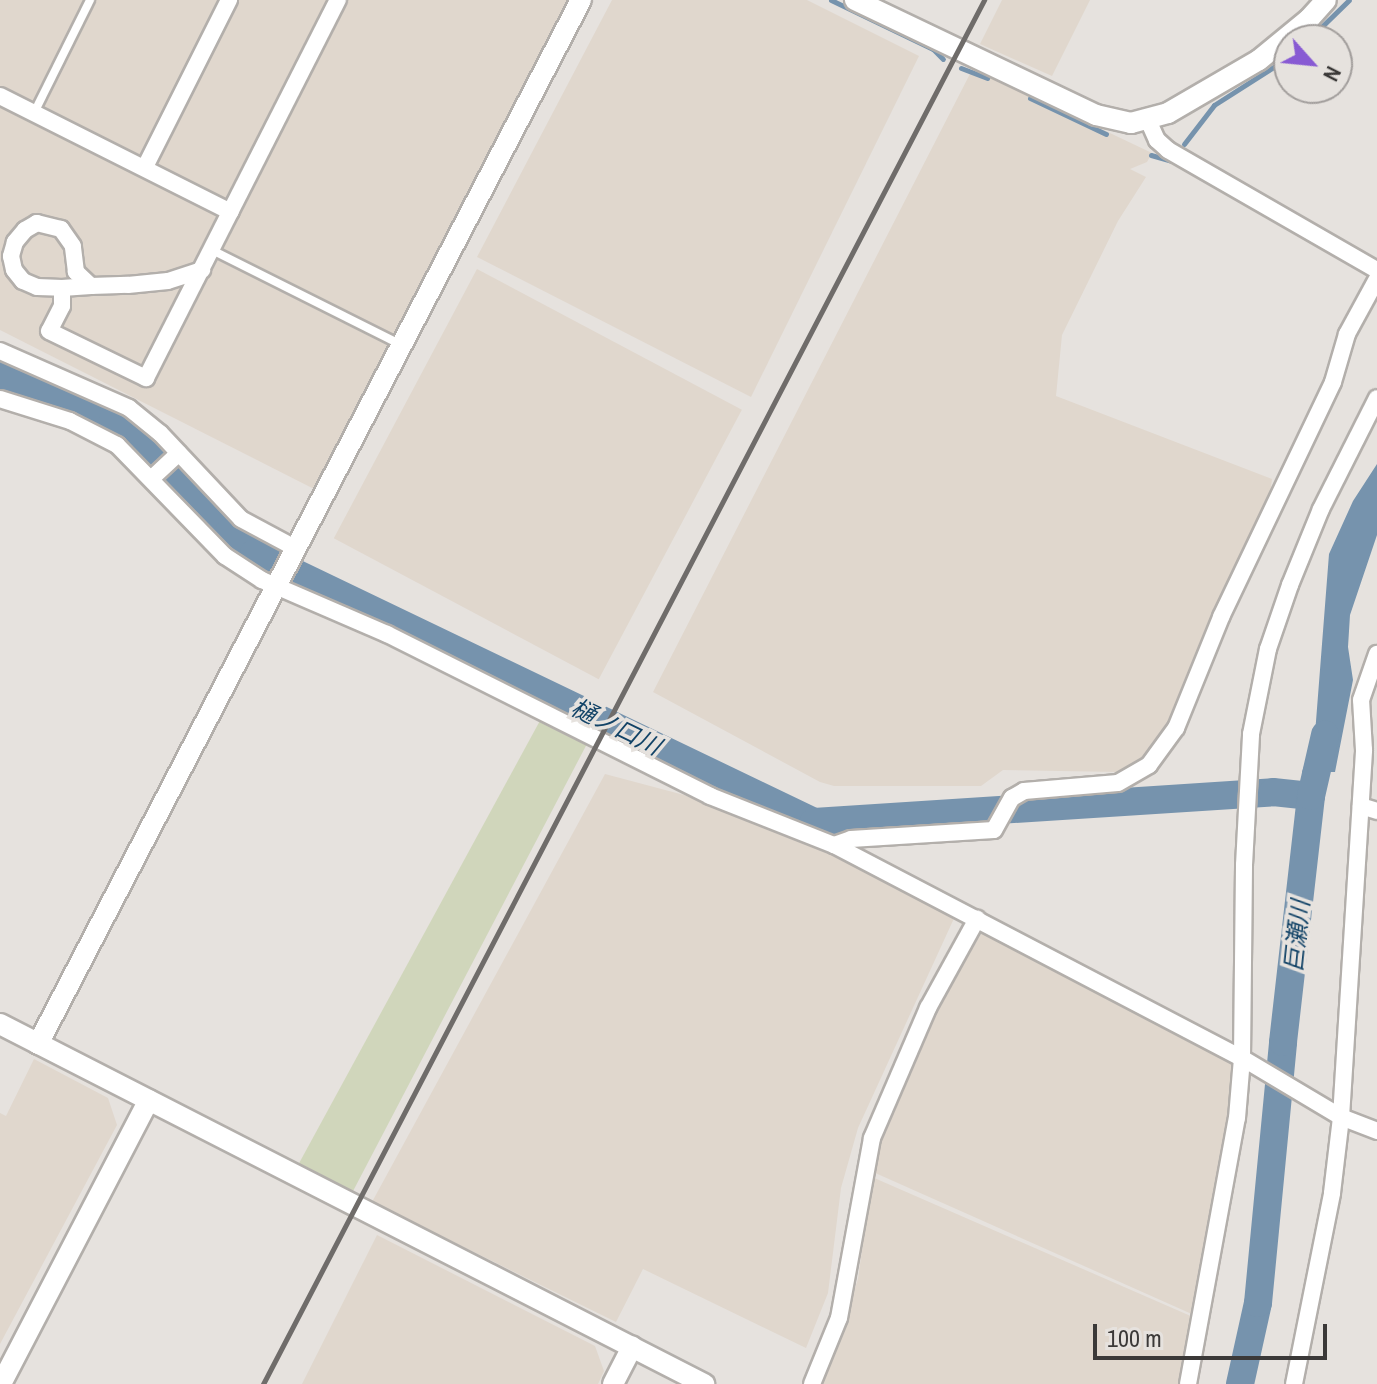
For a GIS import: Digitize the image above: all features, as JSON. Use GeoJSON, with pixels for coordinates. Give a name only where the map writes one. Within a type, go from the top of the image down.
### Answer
{"type":"FeatureCollection","features":[{"type":"Feature","properties":{"kind":"street"},"geometry":{"type":"LineString","coordinates":[[145,167],[229,0]]}},
{"type":"Feature","properties":{"kind":"street"},"geometry":{"type":"LineString","coordinates":[[62,288],[62,306],[49,331],[146,378],[338,0]]}},
{"type":"Feature","properties":{"kind":"street"},"geometry":{"type":"LineString","coordinates":[[38,1044],[581,0]]}},
{"type":"Feature","properties":{"kind":"street"},"geometry":{"type":"LineString","coordinates":[[855,0],[1104,118],[1131,123],[1148,120],[1192,100],[1259,60],[1284,41],[1326,0]]}},
{"type":"Feature","properties":{"kind":"street"},"geometry":{"type":"LineString","coordinates":[[0,96],[231,212]]}},
{"type":"Feature","properties":{"kind":"street"},"geometry":{"type":"LineString","coordinates":[[1148,120],[1157,140],[1168,150],[1377,270]]}},
{"type":"Feature","properties":{"kind":"street"},"geometry":{"type":"LineString","coordinates":[[91,286],[76,272],[74,251],[66,234],[46,223],[29,226],[12,250],[14,270],[31,285],[62,288],[168,281],[202,270]]}},
{"type":"Feature","properties":{"kind":"street"},"geometry":{"type":"LineString","coordinates":[[834,845],[851,839],[994,830],[1012,798],[1024,791],[1118,783],[1149,765],[1163,748],[1194,689],[1221,617],[1333,382],[1347,334],[1377,279]]}},
{"type":"Feature","properties":{"kind":"street"},"geometry":{"type":"LineString","coordinates":[[0,351],[129,408],[241,519],[295,553]]}},
{"type":"Feature","properties":{"kind":"street"},"geometry":{"type":"LineString","coordinates":[[1188,1384],[1245,1060],[1251,734],[1273,636],[1321,509],[1377,398]]}},
{"type":"Feature","properties":{"kind":"street"},"geometry":{"type":"LineString","coordinates":[[0,399],[99,434],[117,445],[154,476],[225,556],[262,580],[279,583],[387,634],[710,796],[834,845],[1245,1060],[1336,1114],[1377,1131]]}},
{"type":"Feature","properties":{"kind":"street"},"geometry":{"type":"LineString","coordinates":[[154,476],[177,454]]}},
{"type":"Feature","properties":{"kind":"street"},"geometry":{"type":"LineString","coordinates":[[1294,1384],[1332,1193],[1336,1114],[1369,808],[1361,700],[1377,654]]}},
{"type":"Feature","properties":{"kind":"street"},"geometry":{"type":"LineString","coordinates":[[812,1384],[844,1297],[872,1138],[928,1008],[977,919]]}},
{"type":"Feature","properties":{"kind":"street"},"geometry":{"type":"LineString","coordinates":[[0,1024],[704,1384]]}},
{"type":"Feature","properties":{"kind":"street"},"geometry":{"type":"LineString","coordinates":[[1,1384],[149,1100]]}},
{"type":"Feature","properties":{"kind":"street"},"geometry":{"type":"LineString","coordinates":[[613,1384],[632,1347]]}},
{"type":"Feature","properties":{"kind":"lane"},"geometry":{"type":"LineString","coordinates":[[34,113],[90,0]]}},
{"type":"Feature","properties":{"kind":"lane"},"geometry":{"type":"LineString","coordinates":[[211,250],[401,345]]}},
{"type":"Feature","properties":{"kind":"shaded area"},"geometry":{"type":"Polygon","coordinates":[[[0,0],[571,0],[318,491],[0,330],[0,0]]]}},
{"type":"Feature","properties":{"kind":"shaded area"},"geometry":{"type":"Polygon","coordinates":[[[612,0],[807,0],[919,56],[751,397],[477,257],[612,0]]]}},
{"type":"Feature","properties":{"kind":"shaded area"},"geometry":{"type":"Polygon","coordinates":[[[1002,0],[1090,0],[1052,76],[980,44],[1002,0]]]}},
{"type":"Feature","properties":{"kind":"shaded area"},"geometry":{"type":"Polygon","coordinates":[[[973,68],[1152,153],[1147,162],[1130,169],[1146,177],[1118,221],[1062,335],[1056,396],[1272,479],[1269,503],[1169,726],[1145,761],[1119,772],[1003,770],[981,786],[834,786],[820,782],[653,692],[973,68]]]}},
{"type":"Feature","properties":{"kind":"shaded area"},"geometry":{"type":"Polygon","coordinates":[[[477,269],[742,410],[599,679],[334,538],[477,269]]]}},
{"type":"Feature","properties":{"kind":"shaded area"},"geometry":{"type":"Polygon","coordinates":[[[605,774],[684,795],[826,852],[956,914],[858,1128],[841,1188],[828,1293],[806,1348],[643,1269],[616,1322],[372,1202],[605,774]]]}},
{"type":"Feature","properties":{"kind":"shaded area"},"geometry":{"type":"Polygon","coordinates":[[[983,931],[1233,1064],[1228,1120],[1194,1315],[873,1172],[880,1138],[899,1089],[935,1012],[983,931]]]}},
{"type":"Feature","properties":{"kind":"shaded area"},"geometry":{"type":"Polygon","coordinates":[[[34,1059],[108,1098],[117,1125],[0,1344],[0,1113],[6,1116],[34,1059]]]}},
{"type":"Feature","properties":{"kind":"shaded area"},"geometry":{"type":"Polygon","coordinates":[[[872,1177],[1193,1317],[1181,1384],[823,1384],[858,1279],[872,1177]]]}},
{"type":"Feature","properties":{"kind":"shaded area"},"geometry":{"type":"Polygon","coordinates":[[[377,1235],[595,1346],[604,1371],[598,1384],[302,1384],[377,1235]]]}},
{"type":"Feature","properties":{"kind":"green space"},"geometry":{"type":"Polygon","coordinates":[[[542,717],[589,740],[351,1195],[297,1167],[542,717]]]}},
{"type":"Feature","properties":{"kind":"water"},"geometry":{"type":"Polygon","coordinates":[[[1377,464],[1377,535],[1350,615],[1348,647],[1353,680],[1335,772],[1302,772],[1315,734],[1329,554],[1353,501],[1377,464]]]}},
{"type":"Feature","properties":{"kind":"waterway"},"geometry":{"type":"LineString","coordinates":[[831,0],[933,49],[943,59]]}},
{"type":"Feature","properties":{"kind":"waterway"},"geometry":{"type":"LineString","coordinates":[[1324,24],[1349,0]]}},
{"type":"Feature","properties":{"kind":"waterway"},"geometry":{"type":"LineString","coordinates":[[1184,144],[1214,105],[1273,67]]}},
{"type":"Feature","properties":{"kind":"waterway"},"geometry":{"type":"LineString","coordinates":[[961,68],[987,78]]}},
{"type":"Feature","properties":{"kind":"waterway"},"geometry":{"type":"LineString","coordinates":[[1030,98],[1106,134]]}},
{"type":"Feature","properties":{"kind":"waterway"},"geometry":{"type":"LineString","coordinates":[[1151,155],[1172,161]]}},
{"type":"Feature","properties":{"kind":"waterway","name":"樋ノ口川"},"geometry":{"type":"LineString","coordinates":[[0,376],[113,420],[140,436],[228,533],[254,553],[814,822],[1273,792],[1311,796]]}},
{"type":"Feature","properties":{"kind":"waterway","name":"巨瀬川"},"geometry":{"type":"LineString","coordinates":[[1240,1384],[1258,1303],[1311,796],[1325,735]]}},
{"type":"Feature","properties":{"kind":"railway"},"geometry":{"type":"LineString","coordinates":[[263,1384],[984,0]]}}]}
